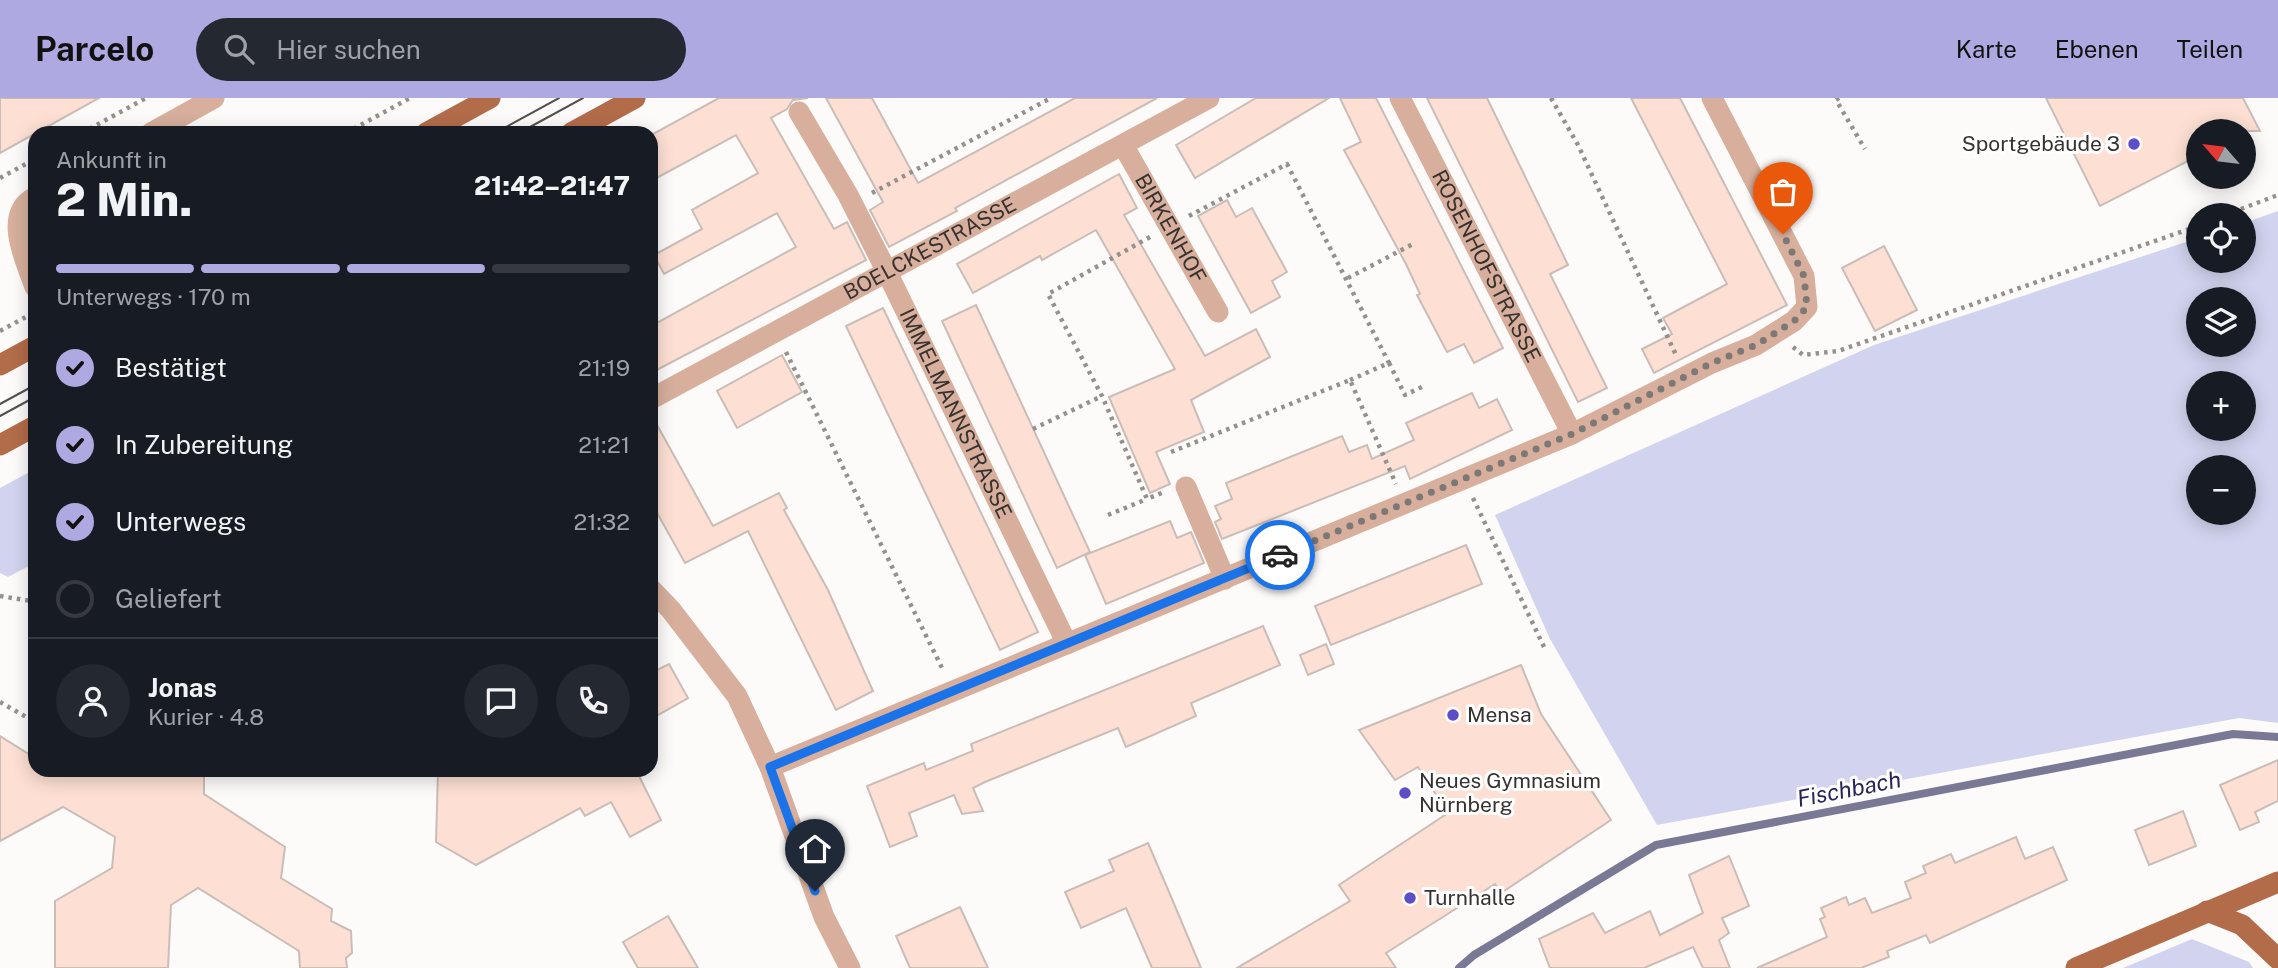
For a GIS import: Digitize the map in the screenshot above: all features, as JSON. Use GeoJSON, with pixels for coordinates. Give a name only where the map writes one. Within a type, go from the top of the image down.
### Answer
{"type":"FeatureCollection","features":[{"type":"Feature","properties":{"kind":"main road"},"geometry":{"type":"LineString","coordinates":[[439,126],[490,98]]}},
{"type":"Feature","properties":{"kind":"main road"},"geometry":{"type":"LineString","coordinates":[[584,126],[635,98]]}},
{"type":"Feature","properties":{"kind":"main road"},"geometry":{"type":"LineString","coordinates":[[0,365],[28,350]]}},
{"type":"Feature","properties":{"kind":"main road"},"geometry":{"type":"LineString","coordinates":[[0,445],[28,430]]}},
{"type":"Feature","properties":{"kind":"main road"},"geometry":{"type":"LineString","coordinates":[[2076,968],[2278,882]]}},
{"type":"Feature","properties":{"kind":"main road"},"geometry":{"type":"LineString","coordinates":[[2207,911],[2242,925],[2278,959]]}},
{"type":"Feature","properties":{"kind":"street"},"geometry":{"type":"LineString","coordinates":[[164,126],[214,98]]}},
{"type":"Feature","properties":{"kind":"street","name":"BOELCKESTRASSE"},"geometry":{"type":"LineString","coordinates":[[658,395],[1209,98]]}},
{"type":"Feature","properties":{"kind":"street","name":"ROSENHOFSTRASSE"},"geometry":{"type":"LineString","coordinates":[[1400,98],[1572,434]]}},
{"type":"Feature","properties":{"kind":"street"},"geometry":{"type":"LineString","coordinates":[[770,767],[1572,434],[1686,376],[1756,345],[1794,321],[1807,307],[1804,276],[1712,98]]}},
{"type":"Feature","properties":{"kind":"street","name":"IMMELMANNSTRASSE"},"geometry":{"type":"LineString","coordinates":[[799,112],[852,204],[887,272],[1067,644]]}},
{"type":"Feature","properties":{"kind":"street","name":"BIRKENHOF"},"geometry":{"type":"LineString","coordinates":[[1123,145],[1218,312]]}},
{"type":"Feature","properties":{"kind":"street"},"geometry":{"type":"LineString","coordinates":[[28,204],[19,214],[18,232],[28,264]]}},
{"type":"Feature","properties":{"kind":"street"},"geometry":{"type":"LineString","coordinates":[[1179,488],[1225,579]]}},
{"type":"Feature","properties":{"kind":"street"},"geometry":{"type":"LineString","coordinates":[[658,596],[737,696],[770,767],[824,917],[850,968]]}},
{"type":"Feature","properties":{"kind":"path"},"geometry":{"type":"LineString","coordinates":[[95,126],[146,98]]}},
{"type":"Feature","properties":{"kind":"path"},"geometry":{"type":"LineString","coordinates":[[359,126],[410,98]]}},
{"type":"Feature","properties":{"kind":"path"},"geometry":{"type":"LineString","coordinates":[[852,204],[1051,98]]}},
{"type":"Feature","properties":{"kind":"path"},"geometry":{"type":"LineString","coordinates":[[1551,98],[1578,145],[1686,376]]}},
{"type":"Feature","properties":{"kind":"path"},"geometry":{"type":"LineString","coordinates":[[1839,98],[1836,100],[1865,149]]}},
{"type":"Feature","properties":{"kind":"path"},"geometry":{"type":"LineString","coordinates":[[0,178],[28,163]]}},
{"type":"Feature","properties":{"kind":"path"},"geometry":{"type":"LineString","coordinates":[[1147,499],[1102,396],[1048,294],[1287,164],[1348,278],[1405,395],[1424,386]]}},
{"type":"Feature","properties":{"kind":"path"},"geometry":{"type":"LineString","coordinates":[[2255,203],[2278,194]]}},
{"type":"Feature","properties":{"kind":"path"},"geometry":{"type":"LineString","coordinates":[[1778,331],[1802,355],[1838,351],[2186,230]]}},
{"type":"Feature","properties":{"kind":"path"},"geometry":{"type":"LineString","coordinates":[[1348,278],[1413,244]]}},
{"type":"Feature","properties":{"kind":"path"},"geometry":{"type":"LineString","coordinates":[[0,331],[28,316]]}},
{"type":"Feature","properties":{"kind":"path"},"geometry":{"type":"LineString","coordinates":[[775,332],[811,398],[953,692]]}},
{"type":"Feature","properties":{"kind":"path"},"geometry":{"type":"LineString","coordinates":[[1171,452],[1388,363]]}},
{"type":"Feature","properties":{"kind":"path"},"geometry":{"type":"LineString","coordinates":[[1350,380],[1405,504]]}},
{"type":"Feature","properties":{"kind":"path"},"geometry":{"type":"LineString","coordinates":[[1033,429],[1102,396]]}},
{"type":"Feature","properties":{"kind":"path"},"geometry":{"type":"LineString","coordinates":[[1464,479],[1545,649]]}},
{"type":"Feature","properties":{"kind":"path"},"geometry":{"type":"LineString","coordinates":[[1108,515],[1179,488]]}},
{"type":"Feature","properties":{"kind":"path"},"geometry":{"type":"LineString","coordinates":[[0,596],[28,599]]}},
{"type":"Feature","properties":{"kind":"path"},"geometry":{"type":"LineString","coordinates":[[0,702],[28,719]]}},
{"type":"Feature","properties":{"kind":"shaded area"},"geometry":{"type":"Polygon","coordinates":[[[2278,211],[2278,723],[2239,718],[1657,825],[1550,639],[1495,515],[1874,345],[2186,242],[2186,273],[2256,273],[2256,219],[2278,211]]]}},
{"type":"Feature","properties":{"kind":"shaded area"},"geometry":{"type":"Polygon","coordinates":[[[28,473],[28,567],[8,577],[0,573],[0,488],[28,473]]]}},
{"type":"Feature","properties":{"kind":"shaded area"},"geometry":{"type":"Polygon","coordinates":[[[2192,939],[2249,962],[2253,968],[2123,968],[2192,939]]]}},
{"type":"Feature","properties":{"kind":"building"},"geometry":{"type":"Polygon","coordinates":[[[0,98],[99,98],[49,126],[28,126],[28,137],[0,153],[0,98]]]}},
{"type":"Feature","properties":{"kind":"building"},"geometry":{"type":"Polygon","coordinates":[[[719,98],[808,98],[793,100],[787,109],[771,118],[834,229],[847,222],[866,260],[658,369],[658,322],[796,247],[777,213],[664,274],[658,263],[658,253],[702,229],[692,210],[758,173],[736,135],[658,177],[658,131],[719,98]]]}},
{"type":"Feature","properties":{"kind":"building"},"geometry":{"type":"Polygon","coordinates":[[[826,98],[872,98],[918,183],[1075,98],[1157,98],[889,247],[870,210],[883,202],[826,98]]]}},
{"type":"Feature","properties":{"kind":"building"},"geometry":{"type":"Polygon","coordinates":[[[1256,98],[1329,98],[1195,178],[1176,145],[1256,98]]]}},
{"type":"Feature","properties":{"kind":"building"},"geometry":{"type":"Polygon","coordinates":[[[1340,98],[1376,98],[1503,348],[1474,363],[1464,344],[1447,352],[1417,295],[1420,294],[1406,264],[1344,150],[1361,142],[1340,98]]]}},
{"type":"Feature","properties":{"kind":"building"},"geometry":{"type":"Polygon","coordinates":[[[1427,98],[1487,98],[1568,265],[1550,274],[1607,388],[1578,402],[1427,98]]]}},
{"type":"Feature","properties":{"kind":"building"},"geometry":{"type":"Polygon","coordinates":[[[1631,98],[1680,98],[1787,305],[1654,373],[1642,349],[1672,334],[1663,318],[1727,284],[1631,98]]]}},
{"type":"Feature","properties":{"kind":"building","name":"Sportgebäude 3"},"geometry":{"type":"Polygon","coordinates":[[[2046,98],[2243,98],[2254,119],[2186,119],[2186,162],[2100,206],[2046,98]]]}},
{"type":"Feature","properties":{"kind":"building"},"geometry":{"type":"Polygon","coordinates":[[[1119,174],[1137,208],[1124,215],[1205,356],[1256,329],[1270,357],[1191,400],[1204,432],[1156,452],[1170,484],[1150,493],[1109,397],[1175,369],[1096,230],[1042,260],[1040,256],[973,293],[957,264],[1119,174]]]}},
{"type":"Feature","properties":{"kind":"building"},"geometry":{"type":"Polygon","coordinates":[[[1227,200],[1236,217],[1252,208],[1287,272],[1272,281],[1280,297],[1251,313],[1198,216],[1227,200]]]}},
{"type":"Feature","properties":{"kind":"building"},"geometry":{"type":"Polygon","coordinates":[[[1884,246],[1917,310],[1875,331],[1842,268],[1884,246]]]}},
{"type":"Feature","properties":{"kind":"building"},"geometry":{"type":"Polygon","coordinates":[[[976,305],[1090,552],[1057,568],[942,321],[976,305]]]}},
{"type":"Feature","properties":{"kind":"building"},"geometry":{"type":"Polygon","coordinates":[[[883,308],[1038,632],[1000,650],[846,326],[883,308]]]}},
{"type":"Feature","properties":{"kind":"building"},"geometry":{"type":"Polygon","coordinates":[[[782,355],[802,392],[737,428],[717,391],[782,355]]]}},
{"type":"Feature","properties":{"kind":"building"},"geometry":{"type":"Polygon","coordinates":[[[1472,393],[1479,408],[1497,399],[1512,430],[1410,479],[1405,466],[1222,539],[1215,522],[1221,519],[1215,506],[1232,499],[1226,483],[1342,436],[1349,452],[1367,445],[1372,459],[1414,440],[1406,423],[1472,393]]]}},
{"type":"Feature","properties":{"kind":"building"},"geometry":{"type":"Polygon","coordinates":[[[658,427],[713,526],[779,493],[787,508],[784,510],[828,590],[873,691],[836,710],[748,531],[685,563],[658,515],[658,427]]]}},
{"type":"Feature","properties":{"kind":"building"},"geometry":{"type":"Polygon","coordinates":[[[1170,521],[1177,538],[1191,532],[1204,563],[1106,604],[1085,555],[1170,521]]]}},
{"type":"Feature","properties":{"kind":"building"},"geometry":{"type":"Polygon","coordinates":[[[1466,545],[1482,584],[1331,645],[1315,606],[1466,545]]]}},
{"type":"Feature","properties":{"kind":"building"},"geometry":{"type":"Polygon","coordinates":[[[1263,626],[1280,665],[1191,703],[1196,716],[1126,747],[1118,728],[985,782],[973,788],[983,811],[962,814],[954,795],[909,813],[917,836],[890,847],[867,786],[924,763],[926,770],[973,751],[971,744],[1263,626]]]}},
{"type":"Feature","properties":{"kind":"building"},"geometry":{"type":"Polygon","coordinates":[[[1326,644],[1334,664],[1308,675],[1300,655],[1326,644]]]}},
{"type":"Feature","properties":{"kind":"building"},"geometry":{"type":"Polygon","coordinates":[[[669,664],[688,698],[658,715],[658,670],[669,664]]]}},
{"type":"Feature","properties":{"kind":"building"},"geometry":{"type":"Polygon","coordinates":[[[1521,665],[1541,714],[1611,820],[1501,893],[1495,884],[1386,953],[1396,968],[1237,968],[1350,901],[1339,885],[1448,813],[1418,767],[1395,780],[1359,730],[1521,665]]]}},
{"type":"Feature","properties":{"kind":"building"},"geometry":{"type":"Polygon","coordinates":[[[0,736],[28,754],[28,777],[204,777],[204,794],[285,847],[281,878],[332,909],[331,921],[351,931],[352,953],[346,958],[347,968],[300,968],[299,951],[198,888],[171,905],[168,968],[55,968],[55,901],[112,868],[115,837],[63,807],[0,841],[0,736]]]}},
{"type":"Feature","properties":{"kind":"building"},"geometry":{"type":"Polygon","coordinates":[[[2278,760],[2278,801],[2255,812],[2259,822],[2240,830],[2220,785],[2278,760]]]}},
{"type":"Feature","properties":{"kind":"building"},"geometry":{"type":"Polygon","coordinates":[[[438,777],[640,777],[661,820],[630,837],[611,802],[585,816],[580,808],[476,865],[436,842],[438,777]]]}},
{"type":"Feature","properties":{"kind":"building"},"geometry":{"type":"Polygon","coordinates":[[[2183,811],[2196,846],[2149,865],[2135,830],[2183,811]]]}},
{"type":"Feature","properties":{"kind":"building"},"geometry":{"type":"Polygon","coordinates":[[[2016,837],[2025,859],[2053,847],[2067,880],[1930,943],[1926,935],[1887,951],[1889,957],[1861,968],[1757,968],[1827,937],[1820,919],[1825,917],[1821,908],[1846,897],[1849,905],[1865,898],[1872,913],[1911,898],[1905,882],[1926,873],[1923,866],[1951,854],[1955,863],[2016,837]]]}},
{"type":"Feature","properties":{"kind":"building"},"geometry":{"type":"Polygon","coordinates":[[[1148,843],[1201,968],[1152,968],[1126,908],[1081,928],[1065,892],[1114,871],[1109,860],[1148,843]]]}},
{"type":"Feature","properties":{"kind":"building"},"geometry":{"type":"Polygon","coordinates":[[[1729,856],[1749,906],[1722,918],[1729,933],[1719,940],[1730,968],[1703,968],[1693,947],[1644,968],[1550,968],[1539,939],[1593,913],[1605,933],[1650,911],[1660,935],[1703,913],[1689,875],[1729,856]]]}},
{"type":"Feature","properties":{"kind":"building"},"geometry":{"type":"Polygon","coordinates":[[[960,907],[988,968],[910,968],[896,936],[960,907]]]}},
{"type":"Feature","properties":{"kind":"building"},"geometry":{"type":"Polygon","coordinates":[[[668,916],[698,968],[638,968],[623,942],[668,916]]]}},
{"type":"Feature","properties":{"kind":"waterway","name":"Fischbach"},"geometry":{"type":"LineString","coordinates":[[1459,968],[1474,955],[1656,845],[2233,734],[2278,737]]}},
{"type":"Feature","properties":{"kind":"tram line"},"geometry":{"type":"LineString","coordinates":[[508,126],[559,98]]}},
{"type":"Feature","properties":{"kind":"tram line"},"geometry":{"type":"LineString","coordinates":[[532,126],[583,98]]}},
{"type":"Feature","properties":{"kind":"tram line"},"geometry":{"type":"LineString","coordinates":[[0,404],[28,389]]}},
{"type":"Feature","properties":{"kind":"tram line"},"geometry":{"type":"LineString","coordinates":[[0,416],[28,401]]}},
{"type":"Feature","properties":{"kind":"way so far"},"geometry":{"type":"LineString","coordinates":[[1280,555],[1572,434],[1712,363],[1756,345],[1794,321],[1807,307],[1804,276],[1783,234]]}},
{"type":"Feature","properties":{"kind":"place","name":"Sportgebäude 3"},"geometry":{"type":"Point","coordinates":[2134,144]}},
{"type":"Feature","properties":{"kind":"place","name":"Mensa"},"geometry":{"type":"Point","coordinates":[1453,715]}},
{"type":"Feature","properties":{"kind":"place","name":"Neues Gymnasium Nürnberg"},"geometry":{"type":"Point","coordinates":[1405,793]}},
{"type":"Feature","properties":{"kind":"place","name":"Turnhalle"},"geometry":{"type":"Point","coordinates":[1410,898]}},
{"type":"Feature","properties":{"kind":"route"},"geometry":{"type":"LineString","coordinates":[[815,891],[770,767],[1280,555]]}}]}
